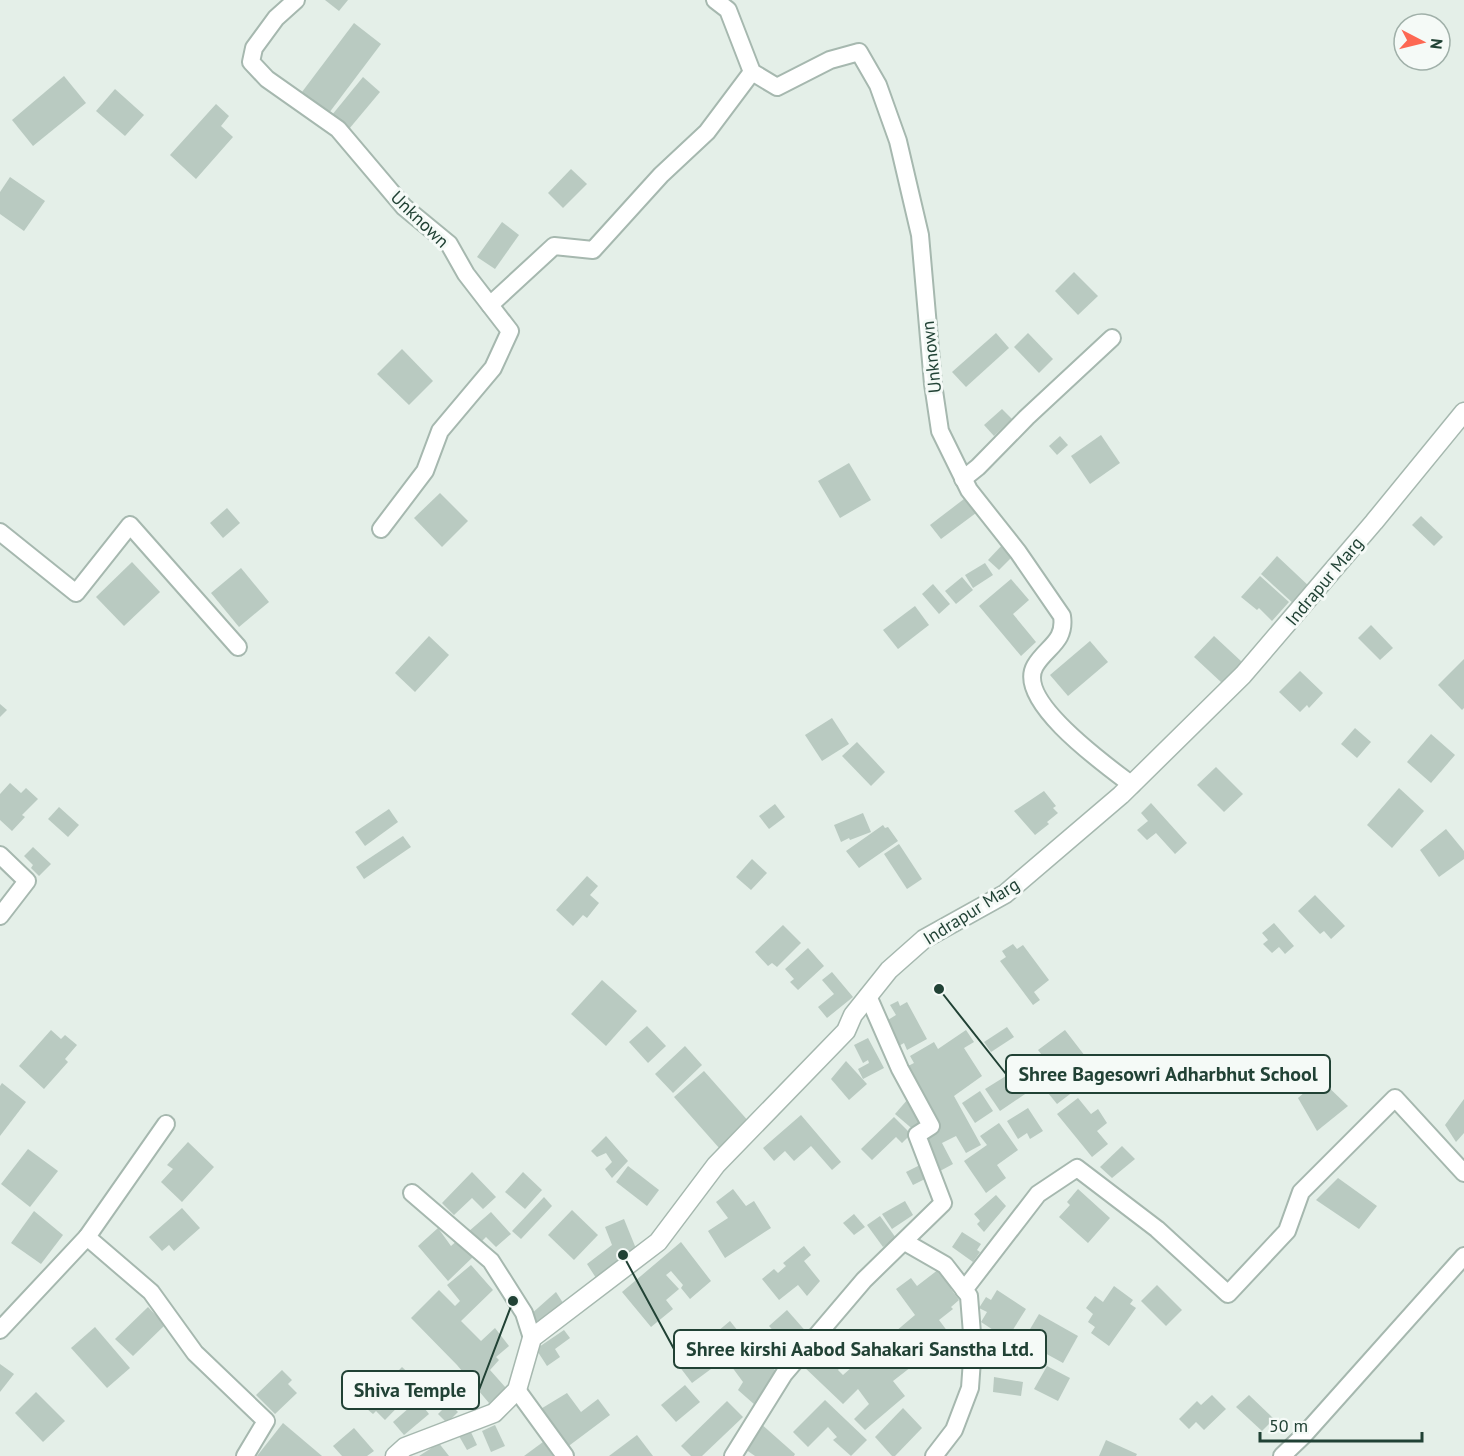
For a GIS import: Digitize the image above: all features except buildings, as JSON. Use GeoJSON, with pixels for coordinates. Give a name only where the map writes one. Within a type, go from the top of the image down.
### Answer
{"type":"FeatureCollection","features":[{"type":"Feature","properties":{"kind":"street","name":"Unknown"},"geometry":{"type":"LineString","coordinates":[[296,0],[276,18],[254,48],[251,62],[267,79],[338,129],[404,207],[449,244],[466,274],[510,331],[492,368],[440,431],[425,471],[381,529]]}},
{"type":"Feature","properties":{"kind":"street"},"geometry":{"type":"LineString","coordinates":[[490,305],[554,246],[593,250],[661,175],[707,132],[752,72],[728,10],[715,0]]}},
{"type":"Feature","properties":{"kind":"street","name":"Unknown"},"geometry":{"type":"LineString","coordinates":[[752,72],[777,87],[830,60],[859,52],[878,85],[898,141],[920,235],[933,384],[940,430],[969,490],[1018,552],[1062,616],[1064,626],[1056,642],[1036,664],[1031,675],[1035,691],[1049,714],[1132,784]]}},
{"type":"Feature","properties":{"kind":"street"},"geometry":{"type":"LineString","coordinates":[[963,479],[1112,338]]}},
{"type":"Feature","properties":{"kind":"street","name":"Indrapur Marg"},"geometry":{"type":"LineString","coordinates":[[532,1338],[658,1242],[716,1165],[846,1031],[853,1015],[889,970],[924,939],[1005,894],[1132,784],[1243,675],[1374,522],[1464,412]]}},
{"type":"Feature","properties":{"kind":"street"},"geometry":{"type":"LineString","coordinates":[[0,532],[76,593],[130,525],[238,647]]}},
{"type":"Feature","properties":{"kind":"street"},"geometry":{"type":"LineString","coordinates":[[0,855],[27,881],[0,916]]}},
{"type":"Feature","properties":{"kind":"street"},"geometry":{"type":"LineString","coordinates":[[734,1456],[784,1374],[864,1280],[943,1203],[917,1135],[931,1126],[900,1069],[868,996]]}},
{"type":"Feature","properties":{"kind":"street"},"geometry":{"type":"LineString","coordinates":[[964,1290],[1038,1194],[1077,1168],[1157,1229],[1228,1294],[1287,1231],[1301,1192],[1395,1098],[1464,1173]]}},
{"type":"Feature","properties":{"kind":"street"},"geometry":{"type":"LineString","coordinates":[[0,1330],[87,1237],[165,1124]]}},
{"type":"Feature","properties":{"kind":"street"},"geometry":{"type":"LineString","coordinates":[[395,1456],[405,1447],[494,1413],[518,1390],[532,1338],[524,1313],[491,1261],[412,1193]]}},
{"type":"Feature","properties":{"kind":"street"},"geometry":{"type":"LineString","coordinates":[[87,1237],[151,1292],[195,1353],[266,1422],[245,1456]]}},
{"type":"Feature","properties":{"kind":"street"},"geometry":{"type":"LineString","coordinates":[[905,1242],[945,1265],[969,1296],[973,1346],[970,1388],[954,1430],[934,1456]]}},
{"type":"Feature","properties":{"kind":"street"},"geometry":{"type":"LineString","coordinates":[[1282,1456],[1304,1435],[1464,1256]]}},
{"type":"Feature","properties":{"kind":"street"},"geometry":{"type":"LineString","coordinates":[[518,1390],[564,1456]]}},
{"type":"Feature","properties":{"kind":"place","name":"Shree Bagesowri Adharbhut School"},"geometry":{"type":"Point","coordinates":[939,989]}},
{"type":"Feature","properties":{"kind":"place","name":"Shree kirshi Aabod Sahakari Sanstha Ltd."},"geometry":{"type":"Point","coordinates":[623,1255]}},
{"type":"Feature","properties":{"kind":"place","name":"Shiva Temple"},"geometry":{"type":"Point","coordinates":[513,1301]}}]}
